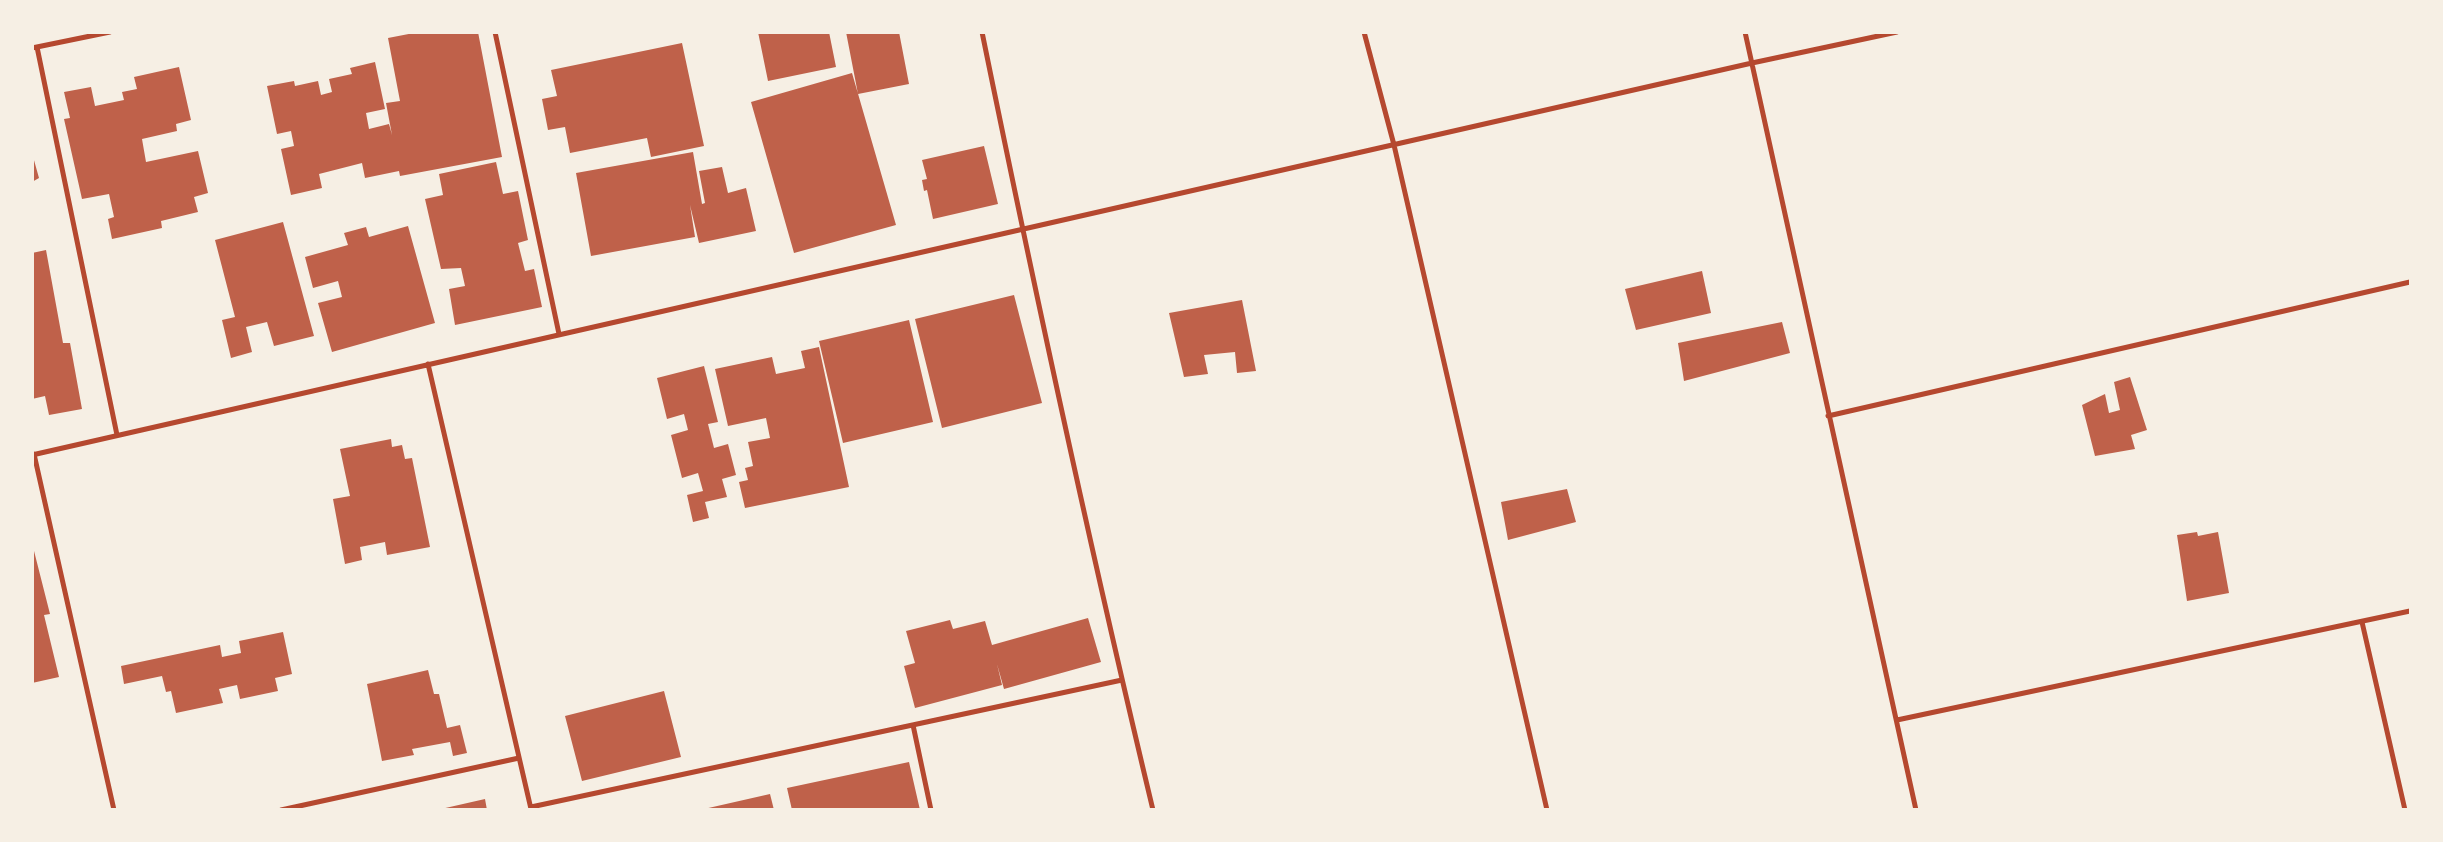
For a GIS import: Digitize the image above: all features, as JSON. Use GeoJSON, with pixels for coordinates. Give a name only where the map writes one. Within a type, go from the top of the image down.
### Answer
{"type":"FeatureCollection","features":[{"type":"Feature","properties":{"kind":"street"},"geometry":{"type":"LineString","coordinates":[[110,32],[35,48],[117,436]]}},
{"type":"Feature","properties":{"kind":"street"},"geometry":{"type":"LineString","coordinates":[[495,32],[559,334]]}},
{"type":"Feature","properties":{"kind":"street"},"geometry":{"type":"LineString","coordinates":[[982,32],[1022,229],[1122,680],[1153,810]]}},
{"type":"Feature","properties":{"kind":"street"},"geometry":{"type":"LineString","coordinates":[[1364,32],[1394,145],[1547,810]]}},
{"type":"Feature","properties":{"kind":"street"},"geometry":{"type":"LineString","coordinates":[[1745,32],[1916,810]]}},
{"type":"Feature","properties":{"kind":"street"},"geometry":{"type":"LineString","coordinates":[[114,810],[33,454],[1752,63],[1896,32]]}},
{"type":"Feature","properties":{"kind":"street"},"geometry":{"type":"LineString","coordinates":[[1828,416],[2410,282]]}},
{"type":"Feature","properties":{"kind":"street"},"geometry":{"type":"LineString","coordinates":[[428,364],[531,808],[1122,680]]}},
{"type":"Feature","properties":{"kind":"street"},"geometry":{"type":"LineString","coordinates":[[1897,720],[2410,611]]}},
{"type":"Feature","properties":{"kind":"street"},"geometry":{"type":"LineString","coordinates":[[2362,622],[2405,810]]}},
{"type":"Feature","properties":{"kind":"street"},"geometry":{"type":"LineString","coordinates":[[913,725],[931,810]]}},
{"type":"Feature","properties":{"kind":"street"},"geometry":{"type":"LineString","coordinates":[[281,810],[519,758]]}},
{"type":"Feature","properties":{"kind":"building"},"geometry":{"type":"Polygon","coordinates":[[[419,32],[478,32],[502,157],[400,176],[399,171],[365,178],[362,163],[319,174],[322,188],[291,195],[281,149],[294,146],[291,131],[277,134],[267,86],[294,81],[295,86],[318,81],[321,95],[332,92],[329,79],[352,74],[350,68],[375,62],[385,109],[366,113],[369,129],[389,124],[392,135],[386,103],[400,101],[388,38],[419,32]]]}},
{"type":"Feature","properties":{"kind":"building"},"geometry":{"type":"Polygon","coordinates":[[[758,32],[829,32],[836,67],[768,81],[758,32]]]}},
{"type":"Feature","properties":{"kind":"building"},"geometry":{"type":"Polygon","coordinates":[[[846,32],[899,32],[909,84],[858,94],[846,32]]]}},
{"type":"Feature","properties":{"kind":"building"},"geometry":{"type":"Polygon","coordinates":[[[682,43],[704,146],[651,157],[647,138],[570,153],[565,127],[548,130],[542,99],[557,96],[551,70],[682,43]]]}},
{"type":"Feature","properties":{"kind":"building"},"geometry":{"type":"Polygon","coordinates":[[[179,67],[191,120],[176,124],[177,131],[142,139],[146,162],[198,151],[208,193],[194,197],[198,212],[161,221],[162,228],[112,239],[108,219],[114,217],[109,194],[82,199],[64,119],[70,118],[64,92],[91,87],[95,106],[124,100],[122,92],[137,89],[134,77],[179,67]]]}},
{"type":"Feature","properties":{"kind":"building"},"geometry":{"type":"Polygon","coordinates":[[[852,73],[896,225],[794,253],[751,102],[852,73]]]}},
{"type":"Feature","properties":{"kind":"building"},"geometry":{"type":"Polygon","coordinates":[[[984,146],[998,204],[933,219],[927,190],[924,191],[922,180],[927,179],[922,160],[984,146]]]}},
{"type":"Feature","properties":{"kind":"building"},"geometry":{"type":"Polygon","coordinates":[[[693,152],[702,204],[705,203],[699,171],[722,167],[728,193],[746,188],[756,231],[699,243],[690,205],[695,237],[591,256],[576,173],[693,152]]]}},
{"type":"Feature","properties":{"kind":"building"},"geometry":{"type":"Polygon","coordinates":[[[32,153],[39,178],[32,182],[32,153]]]}},
{"type":"Feature","properties":{"kind":"building"},"geometry":{"type":"Polygon","coordinates":[[[496,162],[503,194],[518,191],[528,240],[518,243],[525,271],[534,269],[542,307],[455,325],[449,289],[465,286],[461,268],[441,269],[425,199],[443,195],[439,174],[496,162]]]}},
{"type":"Feature","properties":{"kind":"building"},"geometry":{"type":"Polygon","coordinates":[[[283,222],[314,336],[274,346],[267,322],[246,327],[252,352],[231,358],[222,320],[235,317],[215,240],[283,222]]]}},
{"type":"Feature","properties":{"kind":"building"},"geometry":{"type":"Polygon","coordinates":[[[408,226],[435,323],[332,352],[318,303],[342,297],[338,281],[313,288],[305,257],[348,245],[344,233],[366,227],[369,237],[408,226]]]}},
{"type":"Feature","properties":{"kind":"building"},"geometry":{"type":"Polygon","coordinates":[[[46,250],[63,343],[70,343],[82,409],[49,415],[45,396],[32,399],[32,253],[46,250]]]}},
{"type":"Feature","properties":{"kind":"building"},"geometry":{"type":"Polygon","coordinates":[[[1702,271],[1711,313],[1636,330],[1625,289],[1702,271]]]}},
{"type":"Feature","properties":{"kind":"building"},"geometry":{"type":"Polygon","coordinates":[[[1014,295],[1042,403],[942,428],[915,319],[1014,295]]]}},
{"type":"Feature","properties":{"kind":"building"},"geometry":{"type":"Polygon","coordinates":[[[1242,300],[1256,371],[1237,373],[1235,352],[1204,355],[1208,374],[1184,377],[1169,313],[1242,300]]]}},
{"type":"Feature","properties":{"kind":"building"},"geometry":{"type":"Polygon","coordinates":[[[909,320],[933,422],[843,443],[819,341],[909,320]]]}},
{"type":"Feature","properties":{"kind":"building"},"geometry":{"type":"Polygon","coordinates":[[[1782,322],[1790,353],[1684,381],[1678,343],[1782,322]]]}},
{"type":"Feature","properties":{"kind":"building"},"geometry":{"type":"Polygon","coordinates":[[[819,347],[849,487],[745,508],[739,482],[748,480],[745,468],[753,466],[748,442],[770,438],[766,418],[728,426],[715,369],[772,357],[776,374],[805,368],[801,351],[819,347]]]}},
{"type":"Feature","properties":{"kind":"building"},"geometry":{"type":"Polygon","coordinates":[[[704,366],[718,422],[708,424],[714,448],[728,444],[736,475],[722,479],[727,497],[705,502],[709,518],[693,522],[687,495],[703,491],[698,473],[682,478],[671,435],[688,430],[684,414],[667,419],[657,378],[704,366]]]}},
{"type":"Feature","properties":{"kind":"building"},"geometry":{"type":"Polygon","coordinates":[[[2130,377],[2147,430],[2131,435],[2135,449],[2095,456],[2082,405],[2105,394],[2109,413],[2120,410],[2114,382],[2130,377]]]}},
{"type":"Feature","properties":{"kind":"building"},"geometry":{"type":"Polygon","coordinates":[[[391,439],[392,447],[402,445],[405,459],[412,458],[430,547],[387,555],[385,542],[360,547],[362,560],[345,564],[333,499],[350,496],[340,449],[391,439]]]}},
{"type":"Feature","properties":{"kind":"building"},"geometry":{"type":"Polygon","coordinates":[[[1567,489],[1576,522],[1508,540],[1501,502],[1567,489]]]}},
{"type":"Feature","properties":{"kind":"building"},"geometry":{"type":"Polygon","coordinates":[[[2197,532],[2198,536],[2218,532],[2229,593],[2187,601],[2177,535],[2197,532]]]}},
{"type":"Feature","properties":{"kind":"building"},"geometry":{"type":"Polygon","coordinates":[[[32,543],[50,614],[44,615],[59,677],[32,683],[32,543]]]}},
{"type":"Feature","properties":{"kind":"building"},"geometry":{"type":"Polygon","coordinates":[[[1088,618],[1101,662],[1004,689],[997,664],[1002,685],[915,708],[904,666],[915,663],[906,631],[950,620],[953,629],[985,621],[992,645],[1088,618]]]}},
{"type":"Feature","properties":{"kind":"building"},"geometry":{"type":"Polygon","coordinates":[[[283,632],[292,674],[275,678],[278,691],[240,699],[237,685],[219,689],[223,703],[176,713],[171,691],[166,692],[162,676],[124,684],[121,666],[220,645],[222,657],[241,653],[239,641],[283,632]]]}},
{"type":"Feature","properties":{"kind":"building"},"geometry":{"type":"Polygon","coordinates":[[[428,670],[434,694],[439,694],[447,728],[460,725],[467,753],[453,756],[450,742],[412,749],[414,755],[382,761],[367,684],[428,670]]]}},
{"type":"Feature","properties":{"kind":"building"},"geometry":{"type":"Polygon","coordinates":[[[664,691],[681,757],[582,781],[565,716],[664,691]]]}},
{"type":"Feature","properties":{"kind":"building"},"geometry":{"type":"Polygon","coordinates":[[[909,762],[920,810],[792,810],[787,788],[909,762]]]}},
{"type":"Feature","properties":{"kind":"building"},"geometry":{"type":"Polygon","coordinates":[[[770,794],[774,810],[704,810],[704,809],[770,794]]]}},
{"type":"Feature","properties":{"kind":"building"},"geometry":{"type":"Polygon","coordinates":[[[485,799],[487,810],[441,810],[441,809],[485,799]]]}}]}
